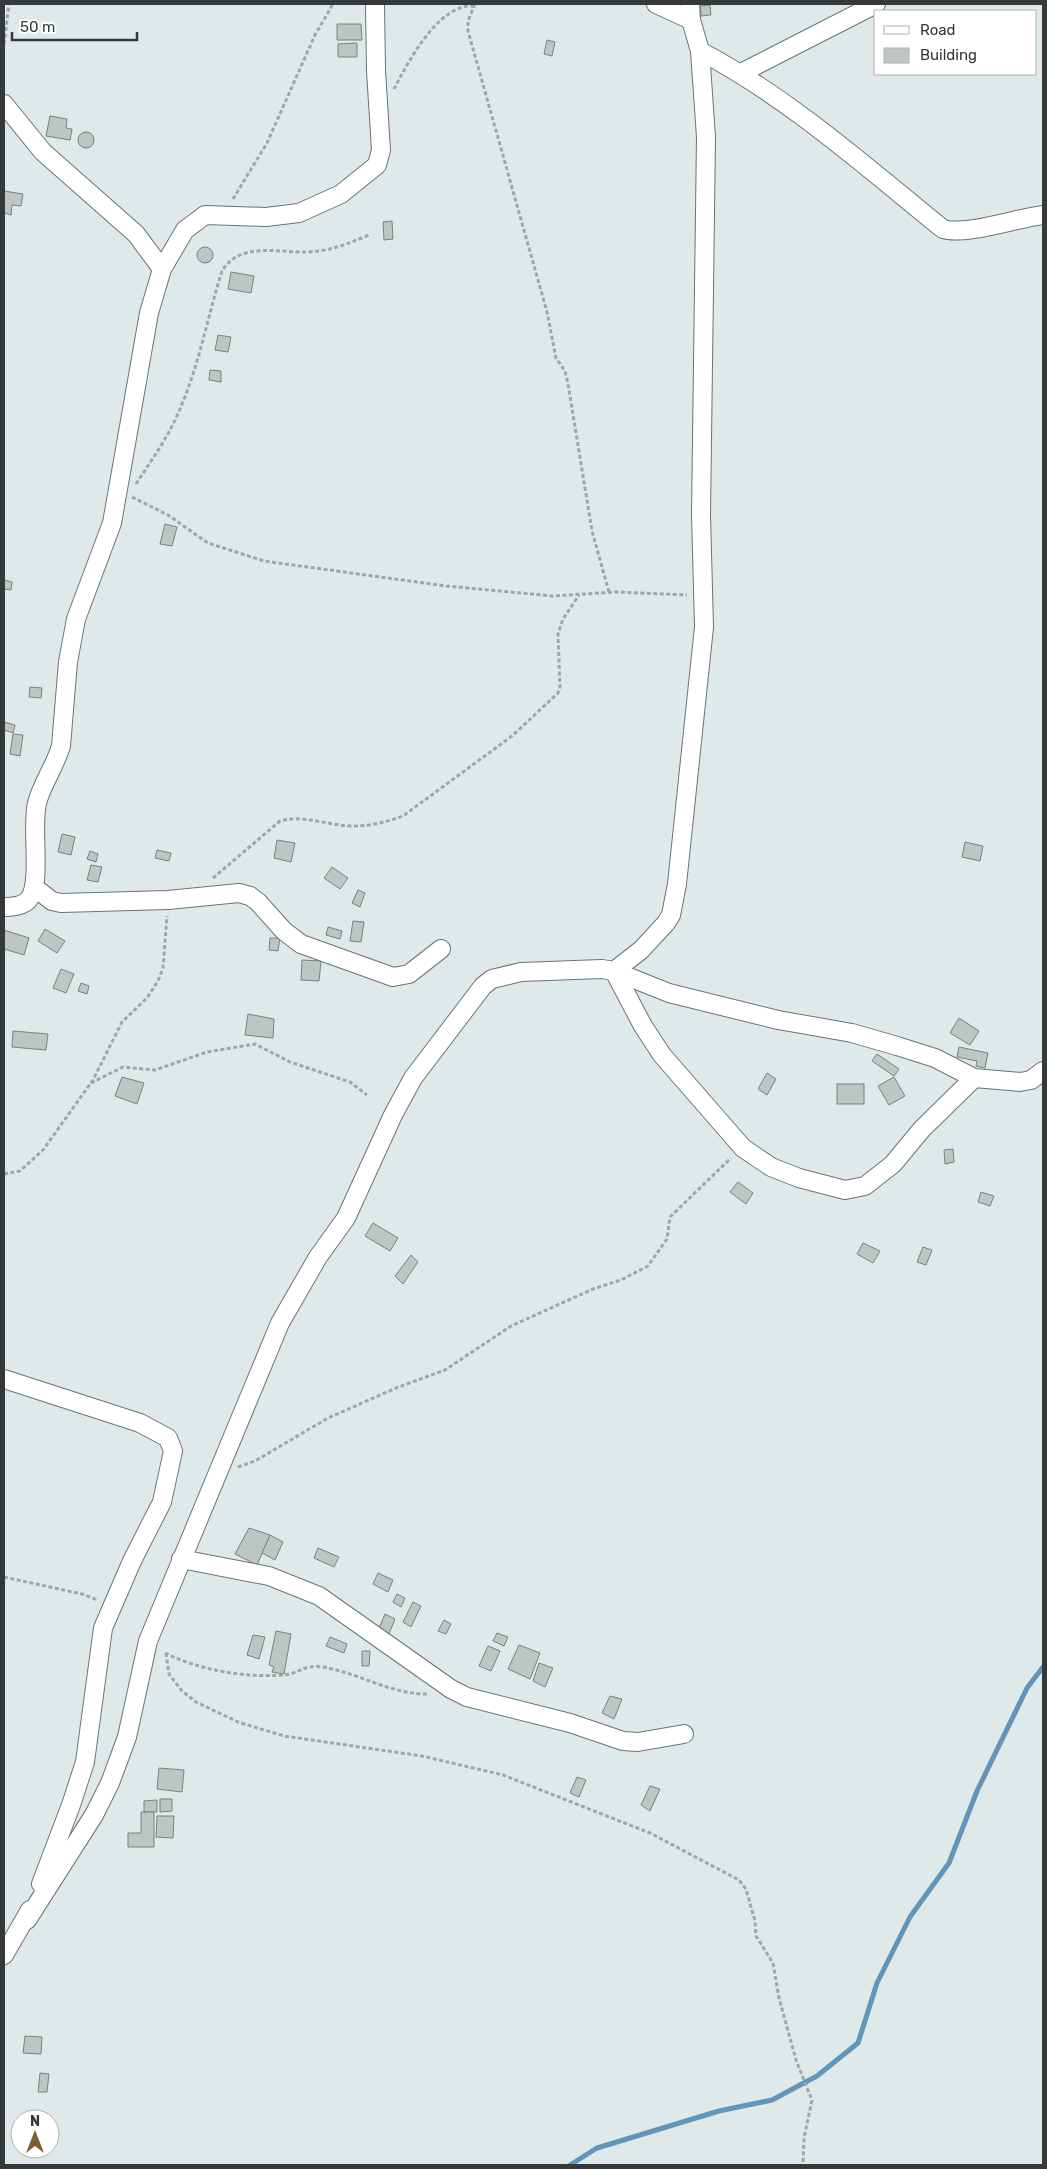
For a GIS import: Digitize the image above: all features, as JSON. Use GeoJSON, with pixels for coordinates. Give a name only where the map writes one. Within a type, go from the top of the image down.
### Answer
{"type":"FeatureCollection","features":[{"type":"Feature","properties":{"kind":"street"},"geometry":{"type":"LineString","coordinates":[[4,907],[20,905],[27,901],[34,886],[34,819],[37,802],[61,746],[68,662],[76,619],[112,522],[149,312],[162,269],[185,230],[197,219],[212,214],[291,215],[341,194],[377,165],[381,150],[375,4]]}},
{"type":"Feature","properties":{"kind":"street"},"geometry":{"type":"LineString","coordinates":[[614,971],[641,950],[666,923],[674,905],[704,627],[701,514],[706,137],[700,51],[691,12],[656,4]]}},
{"type":"Feature","properties":{"kind":"street"},"geometry":{"type":"LineString","coordinates":[[741,73],[876,4]]}},
{"type":"Feature","properties":{"kind":"street"},"geometry":{"type":"LineString","coordinates":[[700,51],[741,73],[817,128],[943,229],[955,231],[1043,215]]}},
{"type":"Feature","properties":{"kind":"street"},"geometry":{"type":"LineString","coordinates":[[4,104],[43,152],[136,234],[162,269]]}},
{"type":"Feature","properties":{"kind":"street"},"geometry":{"type":"LineString","coordinates":[[34,886],[52,901],[61,903],[168,900],[239,893],[250,896],[284,931],[301,944],[393,977],[409,974],[441,949]]}},
{"type":"Feature","properties":{"kind":"street"},"geometry":{"type":"LineString","coordinates":[[4,1955],[94,1815],[110,1783],[127,1737],[148,1641],[280,1323],[318,1257],[346,1218],[393,1115],[413,1078],[483,986],[497,977],[521,972],[602,969],[614,971],[669,993],[778,1020],[852,1033],[897,1046],[934,1058],[974,1078],[1020,1082],[1031,1080],[1043,1072]]}},
{"type":"Feature","properties":{"kind":"street"},"geometry":{"type":"LineString","coordinates":[[614,971],[643,1026],[662,1055],[743,1148],[772,1168],[799,1178],[845,1190],[856,1190],[865,1186],[893,1164],[922,1129],[974,1078]]}},
{"type":"Feature","properties":{"kind":"street"},"geometry":{"type":"LineString","coordinates":[[4,1380],[140,1423],[168,1438],[172,1444],[172,1462],[162,1502],[103,1628],[85,1762],[72,1806],[26,1920]]}},
{"type":"Feature","properties":{"kind":"street"},"geometry":{"type":"LineString","coordinates":[[181,1559],[270,1576],[319,1596],[451,1689],[489,1703],[570,1723],[623,1741],[638,1742],[684,1734]]}},
{"type":"Feature","properties":{"kind":"path"},"geometry":{"type":"LineString","coordinates":[[4,44],[9,4]]}},
{"type":"Feature","properties":{"kind":"path"},"geometry":{"type":"LineString","coordinates":[[212,214],[233,199],[240,190],[267,143],[315,35],[333,4]]}},
{"type":"Feature","properties":{"kind":"path"},"geometry":{"type":"LineString","coordinates":[[378,113],[424,40],[450,12],[464,5],[475,5],[468,21],[468,31],[547,312],[556,358],[564,371],[568,384],[592,531],[609,592]]}},
{"type":"Feature","properties":{"kind":"path"},"geometry":{"type":"LineString","coordinates":[[369,235],[340,247],[317,252],[258,251],[239,254],[228,261],[222,271],[193,377],[182,405],[169,433],[129,496],[168,515],[208,543],[264,561],[446,586],[553,596],[609,592],[703,595]]}},
{"type":"Feature","properties":{"kind":"path"},"geometry":{"type":"LineString","coordinates":[[212,880],[280,821],[294,819],[352,826],[382,824],[403,816],[512,736],[558,693],[560,687],[558,634],[563,619],[579,594]]}},
{"type":"Feature","properties":{"kind":"path"},"geometry":{"type":"LineString","coordinates":[[4,1174],[20,1171],[43,1150],[91,1083],[122,1022],[147,998],[161,974],[168,900]]}},
{"type":"Feature","properties":{"kind":"path"},"geometry":{"type":"LineString","coordinates":[[91,1083],[123,1067],[156,1070],[207,1052],[255,1044],[290,1062],[350,1082],[367,1095]]}},
{"type":"Feature","properties":{"kind":"path"},"geometry":{"type":"LineString","coordinates":[[216,1475],[255,1460],[328,1418],[396,1388],[445,1370],[511,1326],[593,1289],[621,1280],[648,1266],[667,1240],[670,1217],[743,1148]]}},
{"type":"Feature","properties":{"kind":"path"},"geometry":{"type":"LineString","coordinates":[[4,1577],[82,1594],[112,1606]]}},
{"type":"Feature","properties":{"kind":"path"},"geometry":{"type":"LineString","coordinates":[[148,1641],[166,1653],[209,1668],[236,1673],[271,1676],[287,1675],[311,1666],[346,1672],[390,1688],[422,1694],[432,1694],[451,1689]]}},
{"type":"Feature","properties":{"kind":"path"},"geometry":{"type":"LineString","coordinates":[[166,1653],[169,1674],[182,1692],[196,1702],[238,1722],[284,1736],[422,1756],[503,1775],[650,1833],[739,1880],[746,1888],[755,1921],[756,1936],[773,1963],[796,2060],[812,2100],[804,2138],[803,2165]]}},
{"type":"Feature","properties":{"kind":"building"},"geometry":{"type":"Polygon","coordinates":[[[710,5],[711,15],[701,16],[700,6],[710,5]]]}},
{"type":"Feature","properties":{"kind":"building"},"geometry":{"type":"Polygon","coordinates":[[[337,24],[361,24],[362,40],[337,40],[337,24]]]}},
{"type":"Feature","properties":{"kind":"building"},"geometry":{"type":"Polygon","coordinates":[[[547,40],[555,42],[552,56],[544,54],[547,40]]]}},
{"type":"Feature","properties":{"kind":"building"},"geometry":{"type":"Polygon","coordinates":[[[357,43],[357,57],[338,57],[338,44],[357,43]]]}},
{"type":"Feature","properties":{"kind":"building"},"geometry":{"type":"Polygon","coordinates":[[[50,116],[67,119],[66,128],[72,129],[70,140],[46,136],[50,116]]]}},
{"type":"Feature","properties":{"kind":"building"},"geometry":{"type":"Polygon","coordinates":[[[86,132],[94,140],[86,148],[78,140],[86,132]]]}},
{"type":"Feature","properties":{"kind":"building"},"geometry":{"type":"Polygon","coordinates":[[[4,191],[23,194],[21,206],[12,205],[11,215],[4,213],[4,191]]]}},
{"type":"Feature","properties":{"kind":"building"},"geometry":{"type":"Polygon","coordinates":[[[392,221],[393,239],[384,240],[383,222],[392,221]]]}},
{"type":"Feature","properties":{"kind":"building"},"geometry":{"type":"Polygon","coordinates":[[[205,247],[213,255],[205,263],[197,255],[205,247]]]}},
{"type":"Feature","properties":{"kind":"building"},"geometry":{"type":"Polygon","coordinates":[[[231,272],[254,276],[251,293],[228,289],[231,272]]]}},
{"type":"Feature","properties":{"kind":"building"},"geometry":{"type":"Polygon","coordinates":[[[218,335],[231,337],[228,352],[215,350],[218,335]]]}},
{"type":"Feature","properties":{"kind":"building"},"geometry":{"type":"Polygon","coordinates":[[[210,370],[221,371],[221,382],[209,380],[210,370]]]}},
{"type":"Feature","properties":{"kind":"building"},"geometry":{"type":"Polygon","coordinates":[[[165,524],[177,527],[172,546],[160,544],[165,524]]]}},
{"type":"Feature","properties":{"kind":"building"},"geometry":{"type":"Polygon","coordinates":[[[4,580],[12,582],[11,590],[4,589],[4,580]]]}},
{"type":"Feature","properties":{"kind":"building"},"geometry":{"type":"Polygon","coordinates":[[[30,687],[42,688],[41,698],[29,697],[30,687]]]}},
{"type":"Feature","properties":{"kind":"building"},"geometry":{"type":"Polygon","coordinates":[[[4,722],[15,725],[13,733],[4,730],[4,722]]]}},
{"type":"Feature","properties":{"kind":"building"},"geometry":{"type":"Polygon","coordinates":[[[13,734],[23,735],[20,756],[10,754],[13,734]]]}},
{"type":"Feature","properties":{"kind":"building"},"geometry":{"type":"Polygon","coordinates":[[[62,834],[75,837],[71,855],[58,852],[62,834]]]}},
{"type":"Feature","properties":{"kind":"building"},"geometry":{"type":"Polygon","coordinates":[[[277,840],[295,843],[291,862],[274,858],[277,840]]]}},
{"type":"Feature","properties":{"kind":"building"},"geometry":{"type":"Polygon","coordinates":[[[965,842],[983,846],[980,861],[962,857],[965,842]]]}},
{"type":"Feature","properties":{"kind":"building"},"geometry":{"type":"Polygon","coordinates":[[[157,850],[171,853],[169,861],[155,858],[157,850]]]}},
{"type":"Feature","properties":{"kind":"building"},"geometry":{"type":"Polygon","coordinates":[[[90,851],[98,854],[96,862],[87,859],[90,851]]]}},
{"type":"Feature","properties":{"kind":"building"},"geometry":{"type":"Polygon","coordinates":[[[91,865],[102,867],[98,882],[87,880],[91,865]]]}},
{"type":"Feature","properties":{"kind":"building"},"geometry":{"type":"Polygon","coordinates":[[[332,867],[348,878],[340,889],[324,878],[332,867]]]}},
{"type":"Feature","properties":{"kind":"building"},"geometry":{"type":"Polygon","coordinates":[[[358,890],[365,893],[360,907],[352,903],[358,890]]]}},
{"type":"Feature","properties":{"kind":"building"},"geometry":{"type":"Polygon","coordinates":[[[353,921],[364,922],[361,942],[350,941],[353,921]]]}},
{"type":"Feature","properties":{"kind":"building"},"geometry":{"type":"Polygon","coordinates":[[[328,927],[342,931],[340,939],[326,935],[328,927]]]}},
{"type":"Feature","properties":{"kind":"building"},"geometry":{"type":"Polygon","coordinates":[[[45,929],[65,941],[57,953],[38,941],[45,929]]]}},
{"type":"Feature","properties":{"kind":"building"},"geometry":{"type":"Polygon","coordinates":[[[4,930],[29,938],[24,955],[4,949],[4,930]]]}},
{"type":"Feature","properties":{"kind":"building"},"geometry":{"type":"Polygon","coordinates":[[[270,938],[280,938],[278,951],[269,950],[270,938]]]}},
{"type":"Feature","properties":{"kind":"building"},"geometry":{"type":"Polygon","coordinates":[[[302,960],[321,961],[319,981],[301,980],[302,960]]]}},
{"type":"Feature","properties":{"kind":"building"},"geometry":{"type":"Polygon","coordinates":[[[61,969],[74,974],[66,993],[53,988],[61,969]]]}},
{"type":"Feature","properties":{"kind":"building"},"geometry":{"type":"Polygon","coordinates":[[[81,983],[89,986],[87,994],[78,991],[81,983]]]}},
{"type":"Feature","properties":{"kind":"building"},"geometry":{"type":"Polygon","coordinates":[[[248,1014],[274,1019],[273,1038],[245,1035],[248,1014]]]}},
{"type":"Feature","properties":{"kind":"building"},"geometry":{"type":"Polygon","coordinates":[[[959,1018],[979,1031],[970,1045],[950,1033],[959,1018]]]}},
{"type":"Feature","properties":{"kind":"building"},"geometry":{"type":"Polygon","coordinates":[[[13,1031],[48,1034],[46,1050],[12,1047],[13,1031]]]}},
{"type":"Feature","properties":{"kind":"building"},"geometry":{"type":"Polygon","coordinates":[[[959,1047],[988,1053],[985,1068],[976,1066],[977,1061],[957,1057],[959,1047]]]}},
{"type":"Feature","properties":{"kind":"building"},"geometry":{"type":"Polygon","coordinates":[[[877,1054],[899,1069],[894,1076],[872,1061],[877,1054]]]}},
{"type":"Feature","properties":{"kind":"building"},"geometry":{"type":"Polygon","coordinates":[[[767,1073],[776,1079],[767,1095],[758,1089],[767,1073]]]}},
{"type":"Feature","properties":{"kind":"building"},"geometry":{"type":"Polygon","coordinates":[[[122,1077],[144,1083],[137,1104],[115,1096],[122,1077]]]}},
{"type":"Feature","properties":{"kind":"building"},"geometry":{"type":"Polygon","coordinates":[[[894,1077],[905,1096],[889,1105],[878,1086],[894,1077]]]}},
{"type":"Feature","properties":{"kind":"building"},"geometry":{"type":"Polygon","coordinates":[[[837,1084],[864,1084],[864,1104],[837,1104],[837,1084]]]}},
{"type":"Feature","properties":{"kind":"building"},"geometry":{"type":"Polygon","coordinates":[[[953,1149],[954,1162],[945,1164],[944,1150],[953,1149]]]}},
{"type":"Feature","properties":{"kind":"building"},"geometry":{"type":"Polygon","coordinates":[[[738,1182],[753,1193],[746,1204],[730,1192],[738,1182]]]}},
{"type":"Feature","properties":{"kind":"building"},"geometry":{"type":"Polygon","coordinates":[[[981,1192],[994,1196],[990,1206],[978,1202],[981,1192]]]}},
{"type":"Feature","properties":{"kind":"building"},"geometry":{"type":"Polygon","coordinates":[[[373,1223],[398,1238],[390,1251],[365,1236],[373,1223]]]}},
{"type":"Feature","properties":{"kind":"building"},"geometry":{"type":"Polygon","coordinates":[[[863,1243],[880,1251],[873,1263],[857,1254],[863,1243]]]}},
{"type":"Feature","properties":{"kind":"building"},"geometry":{"type":"Polygon","coordinates":[[[923,1247],[932,1250],[926,1265],[917,1262],[923,1247]]]}},
{"type":"Feature","properties":{"kind":"building"},"geometry":{"type":"Polygon","coordinates":[[[411,1255],[418,1262],[403,1284],[395,1276],[411,1255]]]}},
{"type":"Feature","properties":{"kind":"building"},"geometry":{"type":"Polygon","coordinates":[[[249,1528],[270,1535],[257,1565],[235,1554],[249,1528]]]}},
{"type":"Feature","properties":{"kind":"building"},"geometry":{"type":"Polygon","coordinates":[[[270,1535],[283,1542],[275,1560],[262,1553],[270,1535]]]}},
{"type":"Feature","properties":{"kind":"building"},"geometry":{"type":"Polygon","coordinates":[[[318,1548],[339,1557],[334,1567],[314,1558],[318,1548]]]}},
{"type":"Feature","properties":{"kind":"building"},"geometry":{"type":"Polygon","coordinates":[[[378,1573],[393,1580],[388,1592],[373,1584],[378,1573]]]}},
{"type":"Feature","properties":{"kind":"building"},"geometry":{"type":"Polygon","coordinates":[[[397,1594],[405,1598],[401,1607],[393,1602],[397,1594]]]}},
{"type":"Feature","properties":{"kind":"building"},"geometry":{"type":"Polygon","coordinates":[[[413,1602],[421,1606],[411,1627],[403,1622],[413,1602]]]}},
{"type":"Feature","properties":{"kind":"building"},"geometry":{"type":"Polygon","coordinates":[[[385,1614],[395,1619],[388,1636],[378,1631],[385,1614]]]}},
{"type":"Feature","properties":{"kind":"building"},"geometry":{"type":"Polygon","coordinates":[[[444,1620],[451,1624],[446,1634],[438,1631],[444,1620]]]}},
{"type":"Feature","properties":{"kind":"building"},"geometry":{"type":"Polygon","coordinates":[[[276,1631],[291,1634],[284,1674],[272,1672],[274,1667],[269,1665],[276,1631]]]}},
{"type":"Feature","properties":{"kind":"building"},"geometry":{"type":"Polygon","coordinates":[[[497,1633],[508,1637],[504,1646],[493,1641],[497,1633]]]}},
{"type":"Feature","properties":{"kind":"building"},"geometry":{"type":"Polygon","coordinates":[[[253,1635],[265,1637],[259,1659],[247,1655],[253,1635]]]}},
{"type":"Feature","properties":{"kind":"building"},"geometry":{"type":"Polygon","coordinates":[[[330,1637],[347,1644],[344,1653],[326,1646],[330,1637]]]}},
{"type":"Feature","properties":{"kind":"building"},"geometry":{"type":"Polygon","coordinates":[[[519,1645],[540,1653],[530,1679],[508,1669],[519,1645]]]}},
{"type":"Feature","properties":{"kind":"building"},"geometry":{"type":"Polygon","coordinates":[[[488,1646],[500,1651],[491,1671],[479,1666],[488,1646]]]}},
{"type":"Feature","properties":{"kind":"building"},"geometry":{"type":"Polygon","coordinates":[[[362,1651],[370,1651],[369,1666],[362,1666],[362,1651]]]}},
{"type":"Feature","properties":{"kind":"building"},"geometry":{"type":"Polygon","coordinates":[[[539,1663],[553,1668],[545,1687],[533,1681],[539,1663]]]}},
{"type":"Feature","properties":{"kind":"building"},"geometry":{"type":"Polygon","coordinates":[[[610,1696],[622,1699],[614,1719],[602,1713],[610,1696]]]}},
{"type":"Feature","properties":{"kind":"building"},"geometry":{"type":"Polygon","coordinates":[[[159,1768],[184,1770],[182,1792],[157,1789],[159,1768]]]}},
{"type":"Feature","properties":{"kind":"building"},"geometry":{"type":"Polygon","coordinates":[[[577,1777],[586,1780],[579,1797],[570,1793],[577,1777]]]}},
{"type":"Feature","properties":{"kind":"building"},"geometry":{"type":"Polygon","coordinates":[[[650,1786],[660,1789],[650,1811],[641,1805],[650,1786]]]}},
{"type":"Feature","properties":{"kind":"building"},"geometry":{"type":"Polygon","coordinates":[[[160,1799],[172,1799],[172,1811],[160,1812],[160,1799]]]}},
{"type":"Feature","properties":{"kind":"building"},"geometry":{"type":"Polygon","coordinates":[[[157,1800],[157,1812],[144,1812],[144,1801],[157,1800]]]}},
{"type":"Feature","properties":{"kind":"building"},"geometry":{"type":"Polygon","coordinates":[[[141,1812],[154,1812],[154,1847],[128,1847],[128,1833],[141,1833],[141,1812]]]}},
{"type":"Feature","properties":{"kind":"building"},"geometry":{"type":"Polygon","coordinates":[[[157,1816],[174,1816],[173,1838],[156,1837],[157,1816]]]}},
{"type":"Feature","properties":{"kind":"building"},"geometry":{"type":"Polygon","coordinates":[[[25,2036],[42,2037],[41,2054],[23,2053],[25,2036]]]}},
{"type":"Feature","properties":{"kind":"building"},"geometry":{"type":"Polygon","coordinates":[[[40,2073],[49,2074],[47,2092],[38,2092],[40,2073]]]}},
{"type":"Feature","properties":{"kind":"waterway"},"geometry":{"type":"LineString","coordinates":[[570,2165],[597,2148],[719,2111],[772,2100],[817,2076],[858,2043],[877,1983],[910,1917],[949,1863],[977,1791],[1027,1688],[1043,1667]]}}]}
